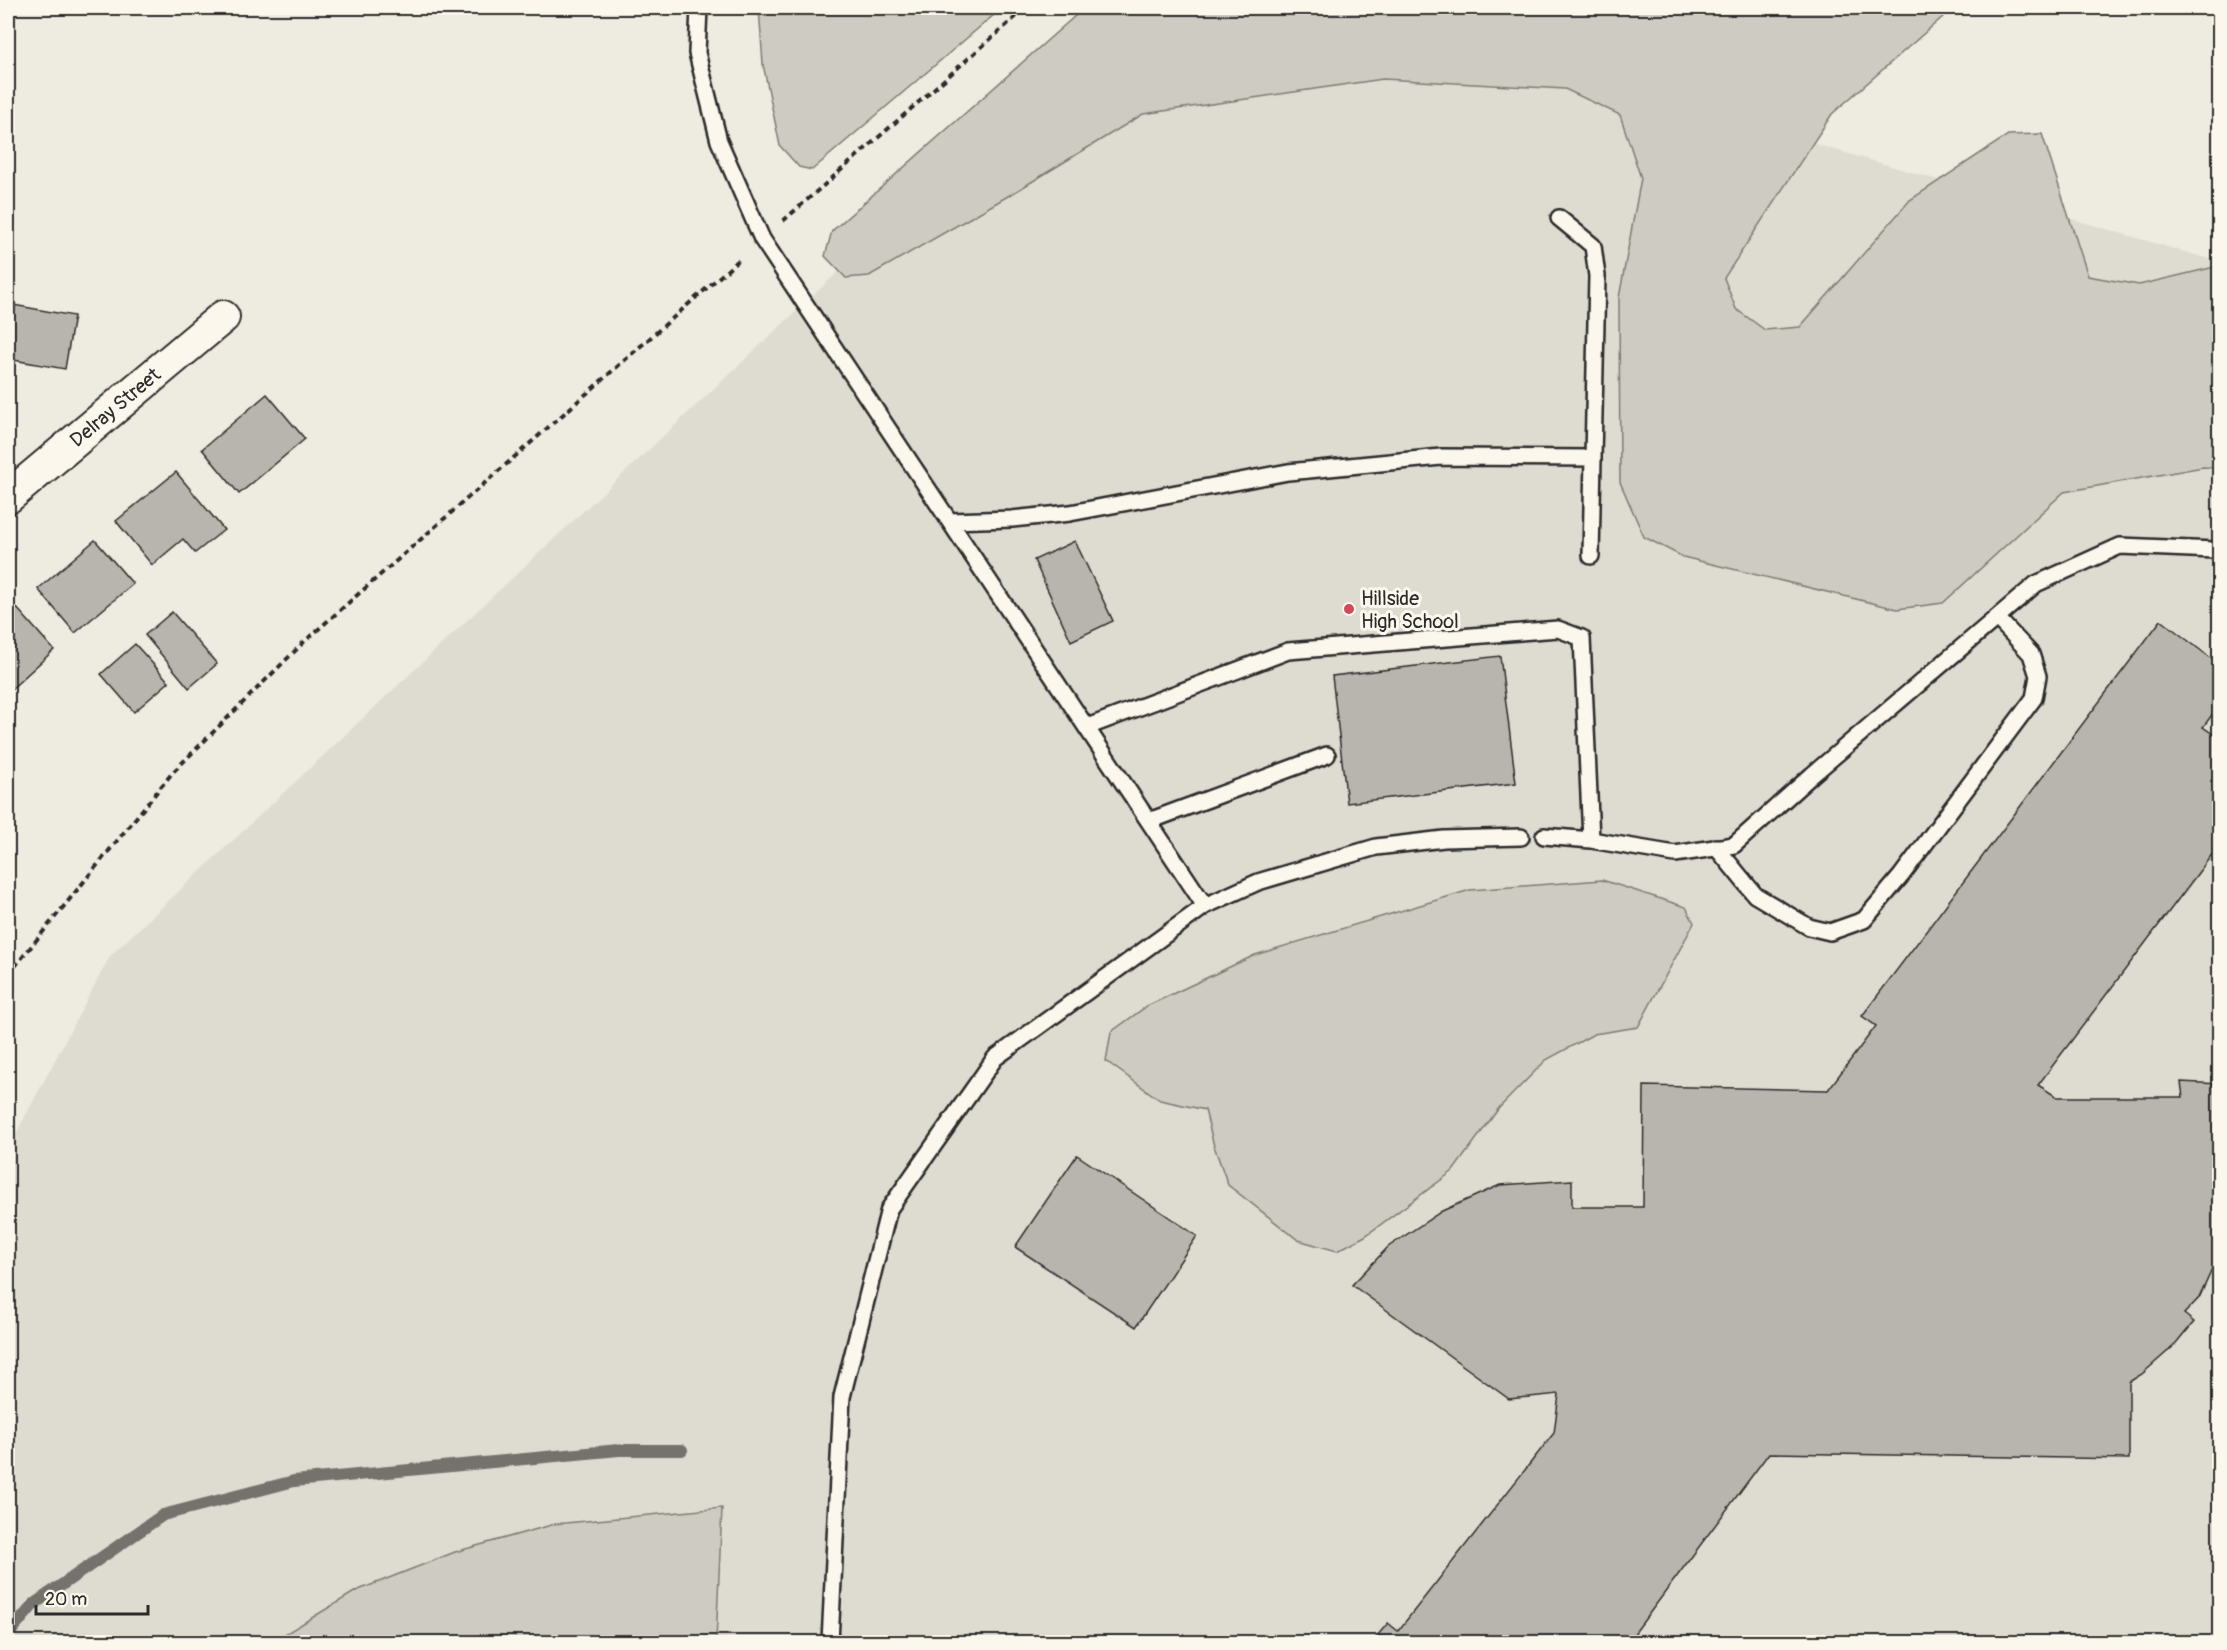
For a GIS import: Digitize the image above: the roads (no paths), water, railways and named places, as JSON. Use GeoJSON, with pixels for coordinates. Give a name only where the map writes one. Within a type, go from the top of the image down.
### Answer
{"type":"FeatureCollection","features":[{"type":"Feature","properties":{"kind":"street","name":"Delray Street"},"geometry":{"type":"LineString","coordinates":[[8,496],[223,317]]}},
{"type":"Feature","properties":{"kind":"lane"},"geometry":{"type":"LineString","coordinates":[[699,8],[697,53],[719,141],[762,239],[1205,906]]}},
{"type":"Feature","properties":{"kind":"lane"},"geometry":{"type":"LineString","coordinates":[[1559,218],[1593,246],[1597,276],[1591,556]]}},
{"type":"Feature","properties":{"kind":"lane"},"geometry":{"type":"LineString","coordinates":[[950,521],[1012,519],[1070,513],[1300,471],[1441,457],[1593,458]]}},
{"type":"Feature","properties":{"kind":"lane"},"geometry":{"type":"LineString","coordinates":[[1544,836],[1591,840],[1675,854],[1734,845],[1812,775],[2036,584],[2120,546],[2215,550],[2220,553]]}},
{"type":"Feature","properties":{"kind":"lane"},"geometry":{"type":"LineString","coordinates":[[1716,847],[1755,895],[1809,927],[1830,932],[1864,920],[1901,876],[2034,698],[2038,676],[2031,654],[1997,618]]}},
{"type":"Feature","properties":{"kind":"lane"},"geometry":{"type":"LineString","coordinates":[[1087,727],[1288,651],[1558,629],[1582,638],[1591,840]]}},
{"type":"Feature","properties":{"kind":"lane"},"geometry":{"type":"LineString","coordinates":[[1149,821],[1327,755]]}},
{"type":"Feature","properties":{"kind":"lane"},"geometry":{"type":"LineString","coordinates":[[830,1642],[842,1397],[889,1209],[995,1059],[1205,906],[1258,882],[1376,847],[1444,839],[1521,837]]}},
{"type":"Feature","properties":{"kind":"waterway"},"geometry":{"type":"LineString","coordinates":[[8,1635],[34,1604],[163,1515],[294,1481],[619,1450],[682,1450]]}},
{"type":"Feature","properties":{"kind":"place","name":"Hillside High School"},"geometry":{"type":"Point","coordinates":[1349,609]}}]}
